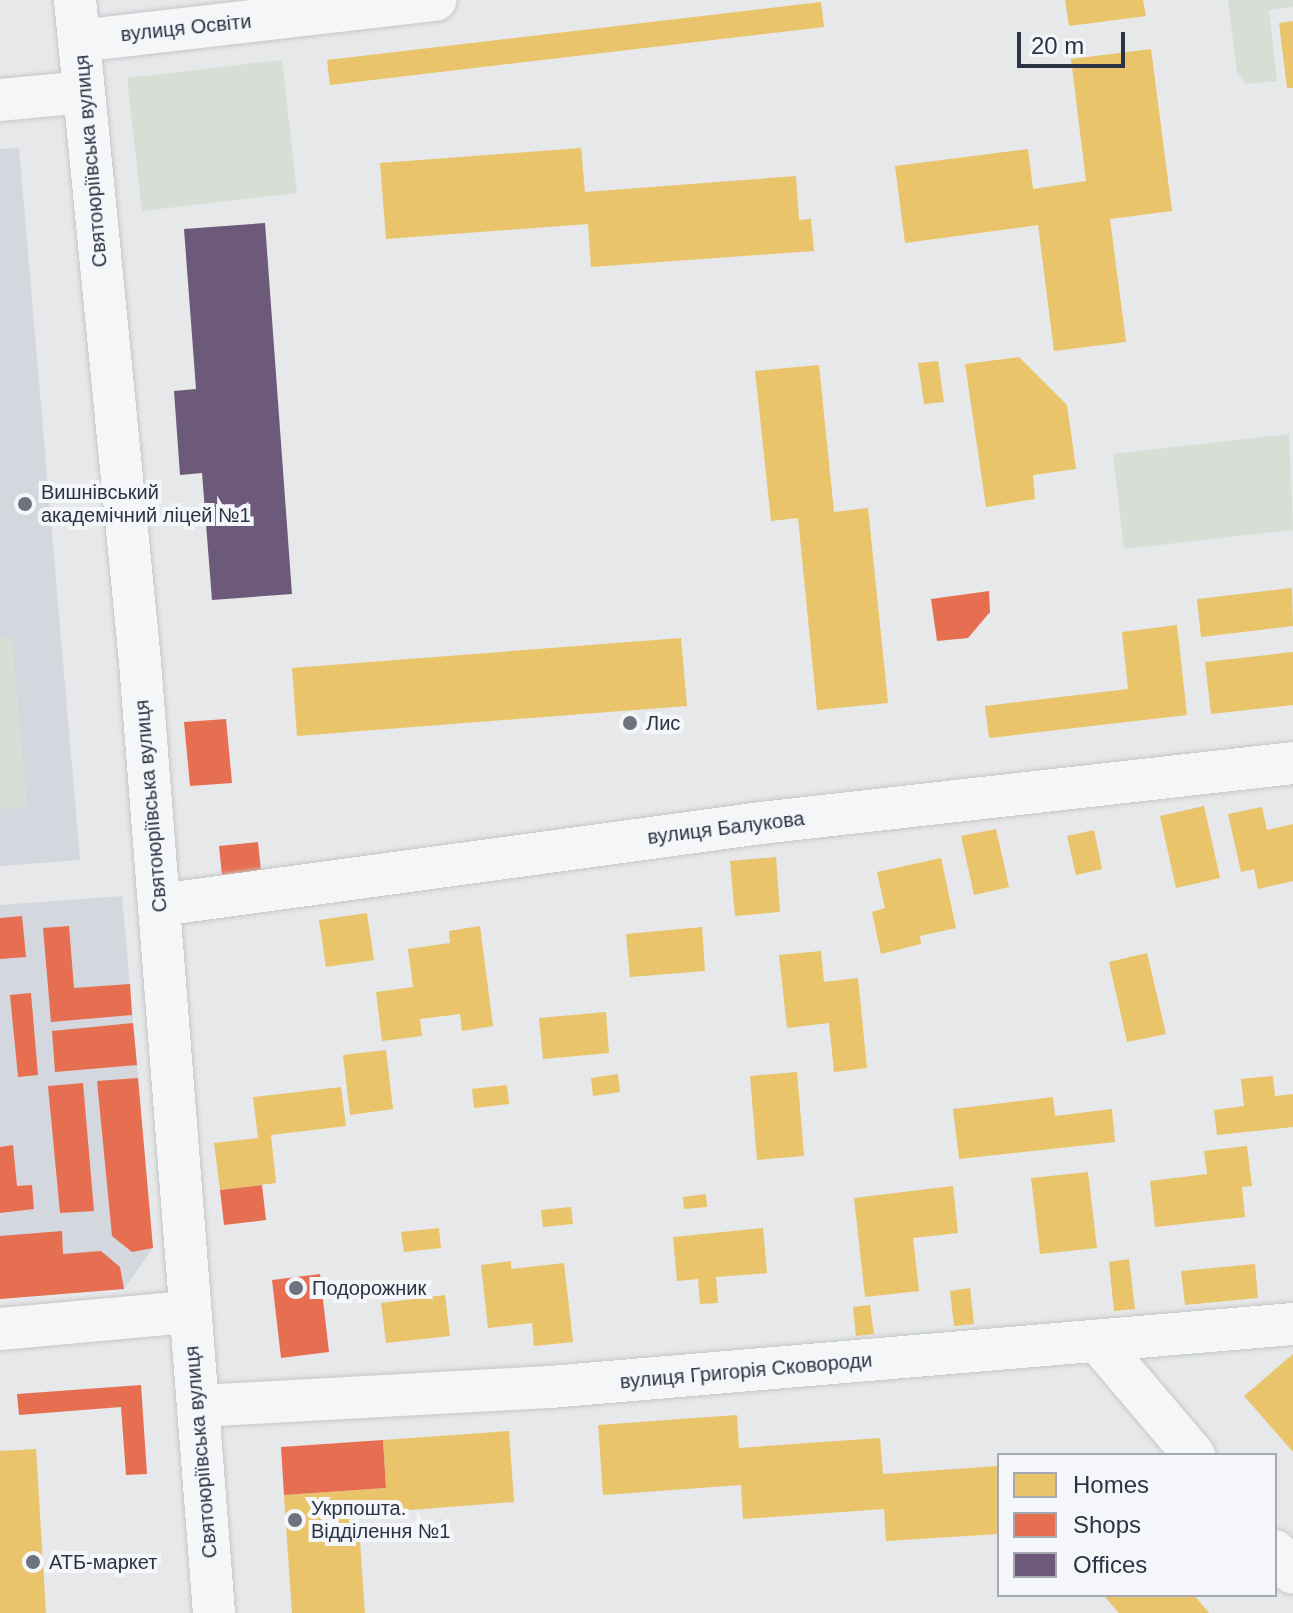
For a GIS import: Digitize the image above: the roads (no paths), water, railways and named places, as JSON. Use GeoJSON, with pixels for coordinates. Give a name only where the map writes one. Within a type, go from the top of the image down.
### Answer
{"type":"FeatureCollection","features":[{"type":"Feature","properties":{"kind":"street","name":"вулиця Освіти"},"geometry":{"type":"LineString","coordinates":[[77,20],[436,0]]}},
{"type":"Feature","properties":{"kind":"street","name":"Святоюріївська вулиця"},"geometry":{"type":"LineString","coordinates":[[77,20],[160,905],[188,1312],[199,1406],[214,1613]]}},
{"type":"Feature","properties":{"kind":"street"},"geometry":{"type":"LineString","coordinates":[[0,100],[84,92]]}},
{"type":"Feature","properties":{"kind":"street","name":"вулиця Балукова"},"geometry":{"type":"LineString","coordinates":[[160,905],[761,823],[1293,763]]}},
{"type":"Feature","properties":{"kind":"street"},"geometry":{"type":"LineString","coordinates":[[0,1329],[188,1312]]}},
{"type":"Feature","properties":{"kind":"street","name":"вулиця Григорія Сковороди"},"geometry":{"type":"LineString","coordinates":[[199,1406],[550,1387],[1099,1343],[1293,1324]]}},
{"type":"Feature","properties":{"kind":"street"},"geometry":{"type":"LineString","coordinates":[[1099,1343],[1192,1453]]}},
{"type":"Feature","properties":{"kind":"street"},"geometry":{"type":"LineString","coordinates":[[1277,1553],[1293,1573]]}},
{"type":"Feature","properties":{"kind":"place","name":"Вишнівський академічний ліцей №1"},"geometry":{"type":"Point","coordinates":[25,504]}},
{"type":"Feature","properties":{"kind":"place","name":"Лис"},"geometry":{"type":"Point","coordinates":[630,723]}},
{"type":"Feature","properties":{"kind":"place","name":"Подорожник"},"geometry":{"type":"Point","coordinates":[296,1288]}},
{"type":"Feature","properties":{"kind":"place","name":"Укрпошта. Відділення №1"},"geometry":{"type":"Point","coordinates":[295,1520]}},
{"type":"Feature","properties":{"kind":"place","name":"АТБ-маркет"},"geometry":{"type":"Point","coordinates":[33,1562]}}]}
